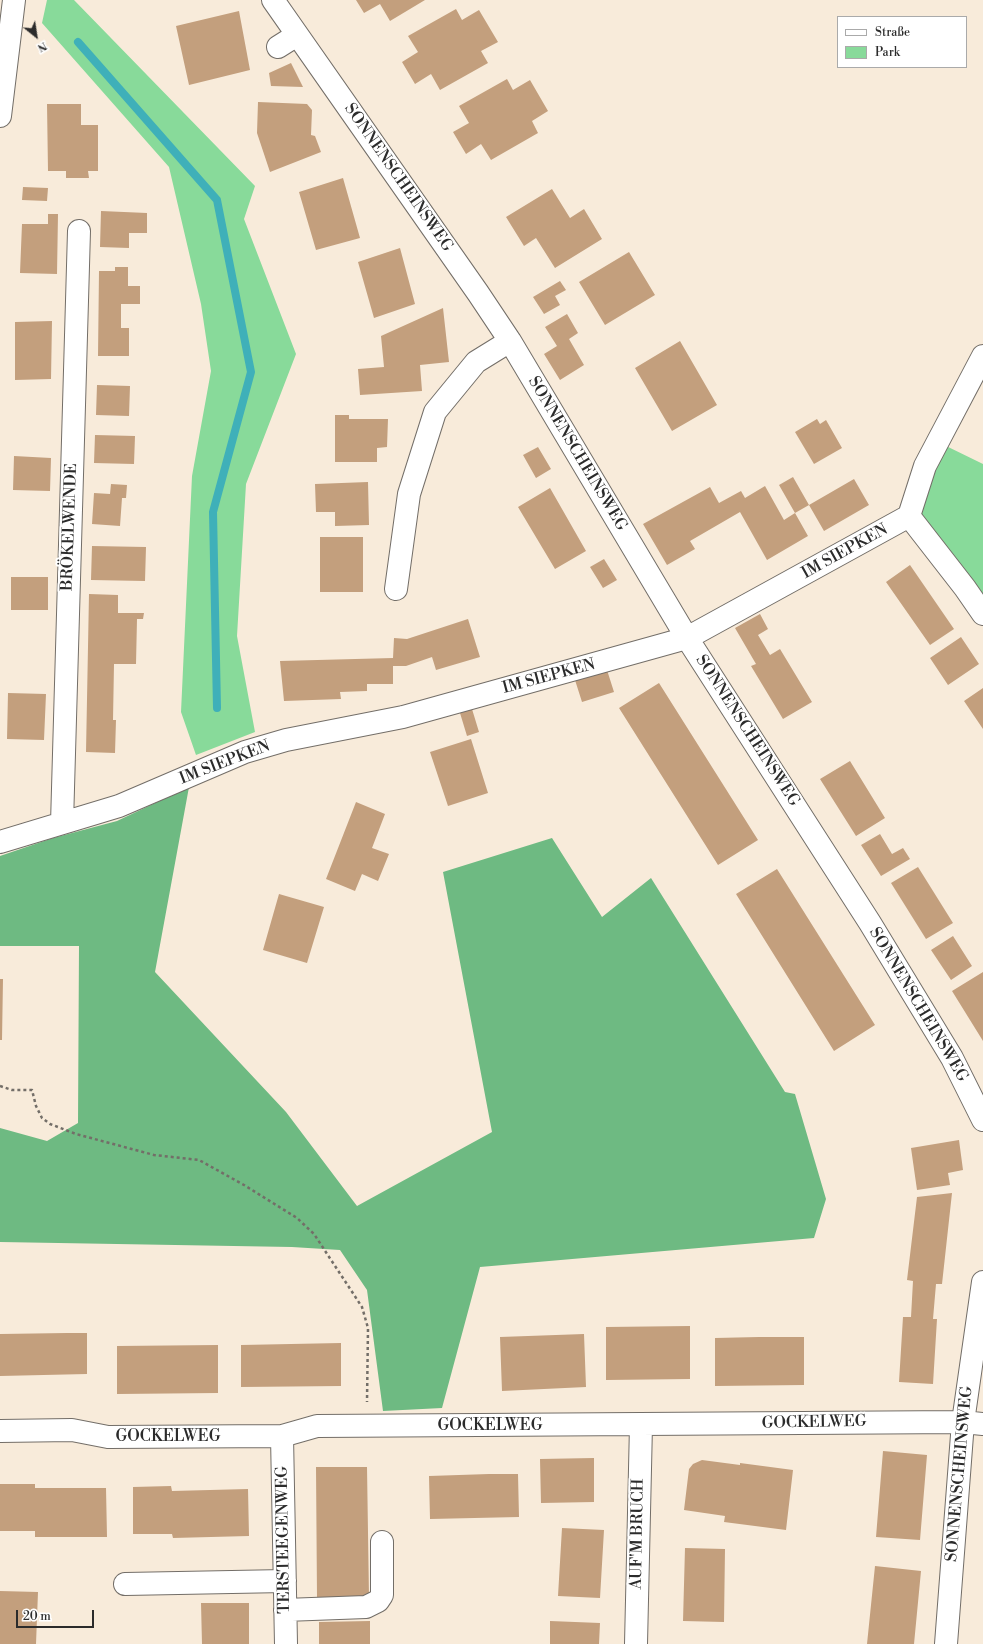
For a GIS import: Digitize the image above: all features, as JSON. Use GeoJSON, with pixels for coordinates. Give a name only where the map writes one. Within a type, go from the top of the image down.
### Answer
{"type":"FeatureCollection","features":[{"type":"Feature","properties":{"kind":"street"},"geometry":{"type":"LineString","coordinates":[[0,116],[14,0]]}},
{"type":"Feature","properties":{"kind":"street","name":"SONNENSCHEINSWEG"},"geometry":{"type":"LineString","coordinates":[[273,0],[510,341],[687,638],[870,923],[978,1098],[983,1120]]}},
{"type":"Feature","properties":{"kind":"street"},"geometry":{"type":"LineString","coordinates":[[278,47],[296,35]]}},
{"type":"Feature","properties":{"kind":"street","name":"BRÖKELWENDE"},"geometry":{"type":"LineString","coordinates":[[62,823],[79,231]]}},
{"type":"Feature","properties":{"kind":"street"},"geometry":{"type":"LineString","coordinates":[[396,589],[409,494],[435,412],[476,362],[510,341]]}},
{"type":"Feature","properties":{"kind":"street"},"geometry":{"type":"LineString","coordinates":[[983,356],[925,466],[910,516],[983,614]]}},
{"type":"Feature","properties":{"kind":"street","name":"IM SIEPKEN"},"geometry":{"type":"LineString","coordinates":[[0,842],[119,806],[244,752],[286,740],[403,717],[687,638],[910,516]]}},
{"type":"Feature","properties":{"kind":"street","name":"SONNENSCHEINSWEG"},"geometry":{"type":"LineString","coordinates":[[946,1644],[973,1423],[983,1282]]}},
{"type":"Feature","properties":{"kind":"street","name":"GOCKELWEG"},"geometry":{"type":"LineString","coordinates":[[0,1431],[72,1430],[108,1437],[282,1436],[317,1426],[973,1423]]}},
{"type":"Feature","properties":{"kind":"street","name":"AUF'M BRUCH"},"geometry":{"type":"LineString","coordinates":[[636,1644],[641,1425]]}},
{"type":"Feature","properties":{"kind":"street","name":"TERSTEEGENWEG"},"geometry":{"type":"LineString","coordinates":[[282,1436],[286,1644]]}},
{"type":"Feature","properties":{"kind":"street"},"geometry":{"type":"LineString","coordinates":[[285,1610],[366,1607],[372,1605],[382,1595],[382,1542]]}},
{"type":"Feature","properties":{"kind":"street"},"geometry":{"type":"LineString","coordinates":[[125,1584],[285,1581]]}},
{"type":"Feature","properties":{"kind":"path"},"geometry":{"type":"LineString","coordinates":[[0,1086],[12,1090],[32,1090],[36,1106],[42,1118],[50,1124],[76,1134],[154,1155],[199,1160],[244,1185],[297,1218],[314,1234],[362,1307],[368,1328],[367,1426]]}},
{"type":"Feature","properties":{"kind":"green space"},"geometry":{"type":"Polygon","coordinates":[[[47,0],[74,0],[255,186],[244,219],[296,354],[246,484],[237,636],[255,732],[196,755],[181,712],[192,476],[211,371],[201,304],[169,167],[42,23],[47,0]]]}},
{"type":"Feature","properties":{"kind":"green space"},"geometry":{"type":"Polygon","coordinates":[[[940,443],[983,464],[983,608],[913,516],[940,443]]]}},
{"type":"Feature","properties":{"kind":"green space"},"geometry":{"type":"Polygon","coordinates":[[[189,787],[155,972],[286,1112],[357,1206],[492,1132],[443,872],[552,838],[602,917],[651,878],[785,1092],[795,1094],[826,1199],[814,1238],[480,1267],[442,1408],[383,1411],[367,1290],[340,1250],[292,1247],[0,1242],[0,1128],[47,1141],[78,1123],[79,946],[0,946],[0,856],[53,838],[117,821],[189,787]]]}},
{"type":"Feature","properties":{"kind":"building"},"geometry":{"type":"Polygon","coordinates":[[[356,0],[425,0],[390,21],[380,4],[364,13],[356,0]]]}},
{"type":"Feature","properties":{"kind":"building"},"geometry":{"type":"Polygon","coordinates":[[[456,9],[462,20],[479,10],[498,42],[481,51],[488,63],[440,90],[431,74],[415,84],[402,62],[418,52],[408,36],[456,9]]]}},
{"type":"Feature","properties":{"kind":"building"},"geometry":{"type":"Polygon","coordinates":[[[239,11],[250,70],[189,85],[176,26],[239,11]]]}},
{"type":"Feature","properties":{"kind":"building"},"geometry":{"type":"Polygon","coordinates":[[[291,63],[303,87],[271,86],[269,73],[291,63]]]}},
{"type":"Feature","properties":{"kind":"building"},"geometry":{"type":"Polygon","coordinates":[[[507,79],[513,90],[530,80],[548,111],[532,121],[538,133],[491,160],[481,144],[466,154],[453,132],[469,123],[459,106],[507,79]]]}},
{"type":"Feature","properties":{"kind":"building"},"geometry":{"type":"Polygon","coordinates":[[[258,102],[307,104],[312,110],[311,135],[315,136],[321,152],[270,172],[257,133],[258,102]]]}},
{"type":"Feature","properties":{"kind":"building"},"geometry":{"type":"Polygon","coordinates":[[[47,104],[81,104],[81,125],[98,125],[98,171],[88,171],[89,178],[66,178],[66,171],[48,171],[47,104]]]}},
{"type":"Feature","properties":{"kind":"building"},"geometry":{"type":"Polygon","coordinates":[[[343,178],[360,238],[316,250],[299,192],[343,178]]]}},
{"type":"Feature","properties":{"kind":"building"},"geometry":{"type":"Polygon","coordinates":[[[23,187],[48,188],[47,201],[22,200],[23,187]]]}},
{"type":"Feature","properties":{"kind":"building"},"geometry":{"type":"Polygon","coordinates":[[[552,189],[570,218],[584,209],[602,239],[555,268],[536,238],[524,246],[506,217],[552,189]]]}},
{"type":"Feature","properties":{"kind":"building"},"geometry":{"type":"Polygon","coordinates":[[[101,211],[147,213],[147,233],[129,233],[129,248],[100,247],[101,211]]]}},
{"type":"Feature","properties":{"kind":"building"},"geometry":{"type":"Polygon","coordinates":[[[48,214],[58,214],[57,274],[20,273],[22,224],[48,224],[48,214]]]}},
{"type":"Feature","properties":{"kind":"building"},"geometry":{"type":"Polygon","coordinates":[[[400,248],[415,304],[374,318],[358,262],[400,248]]]}},
{"type":"Feature","properties":{"kind":"building"},"geometry":{"type":"Polygon","coordinates":[[[629,252],[655,295],[605,325],[579,282],[629,252]]]}},
{"type":"Feature","properties":{"kind":"building"},"geometry":{"type":"Polygon","coordinates":[[[115,267],[128,267],[128,286],[140,286],[140,304],[121,304],[121,328],[129,328],[129,356],[98,356],[99,271],[115,271],[115,267]]]}},
{"type":"Feature","properties":{"kind":"building"},"geometry":{"type":"Polygon","coordinates":[[[560,281],[566,290],[555,296],[560,305],[544,314],[533,297],[560,281]]]}},
{"type":"Feature","properties":{"kind":"building"},"geometry":{"type":"Polygon","coordinates":[[[443,308],[449,362],[420,365],[422,391],[360,395],[358,369],[384,367],[381,336],[443,308]]]}},
{"type":"Feature","properties":{"kind":"building"},"geometry":{"type":"Polygon","coordinates":[[[567,314],[578,333],[569,339],[584,365],[560,380],[544,354],[557,346],[545,327],[567,314]]]}},
{"type":"Feature","properties":{"kind":"building"},"geometry":{"type":"Polygon","coordinates":[[[52,321],[51,379],[15,380],[15,322],[52,321]]]}},
{"type":"Feature","properties":{"kind":"building"},"geometry":{"type":"Polygon","coordinates":[[[680,341],[717,405],[672,431],[635,368],[680,341]]]}},
{"type":"Feature","properties":{"kind":"building"},"geometry":{"type":"Polygon","coordinates":[[[97,385],[130,386],[129,416],[96,415],[97,385]]]}},
{"type":"Feature","properties":{"kind":"building"},"geometry":{"type":"Polygon","coordinates":[[[335,415],[349,415],[349,419],[388,419],[387,447],[377,448],[377,462],[335,462],[335,415]]]}},
{"type":"Feature","properties":{"kind":"building"},"geometry":{"type":"Polygon","coordinates":[[[817,419],[820,424],[826,420],[842,448],[814,464],[795,432],[817,419]]]}},
{"type":"Feature","properties":{"kind":"building"},"geometry":{"type":"Polygon","coordinates":[[[95,435],[135,436],[134,464],[94,463],[95,435]]]}},
{"type":"Feature","properties":{"kind":"building"},"geometry":{"type":"Polygon","coordinates":[[[538,447],[551,469],[536,478],[523,455],[538,447]]]}},
{"type":"Feature","properties":{"kind":"building"},"geometry":{"type":"Polygon","coordinates":[[[14,456],[51,458],[50,491],[13,490],[14,456]]]}},
{"type":"Feature","properties":{"kind":"building"},"geometry":{"type":"Polygon","coordinates":[[[793,477],[809,505],[795,513],[779,485],[793,477]]]}},
{"type":"Feature","properties":{"kind":"building"},"geometry":{"type":"Polygon","coordinates":[[[854,479],[869,505],[824,531],[809,505],[854,479]]]}},
{"type":"Feature","properties":{"kind":"building"},"geometry":{"type":"Polygon","coordinates":[[[368,482],[369,525],[335,526],[335,512],[316,512],[315,484],[368,482]]]}},
{"type":"Feature","properties":{"kind":"building"},"geometry":{"type":"Polygon","coordinates":[[[111,484],[127,485],[126,498],[122,498],[120,526],[92,524],[94,493],[110,494],[111,484]]]}},
{"type":"Feature","properties":{"kind":"building"},"geometry":{"type":"Polygon","coordinates":[[[765,486],[784,520],[795,513],[808,536],[767,560],[740,512],[690,541],[695,549],[667,565],[643,524],[710,487],[719,503],[741,491],[745,498],[765,486]]]}},
{"type":"Feature","properties":{"kind":"building"},"geometry":{"type":"Polygon","coordinates":[[[550,488],[586,551],[555,569],[518,507],[550,488]]]}},
{"type":"Feature","properties":{"kind":"building"},"geometry":{"type":"Polygon","coordinates":[[[320,537],[363,537],[363,592],[320,592],[320,537]]]}},
{"type":"Feature","properties":{"kind":"building"},"geometry":{"type":"Polygon","coordinates":[[[92,546],[146,547],[145,581],[91,580],[92,546]]]}},
{"type":"Feature","properties":{"kind":"building"},"geometry":{"type":"Polygon","coordinates":[[[604,559],[617,580],[603,588],[590,567],[604,559]]]}},
{"type":"Feature","properties":{"kind":"building"},"geometry":{"type":"Polygon","coordinates":[[[910,565],[954,629],[930,645],[886,582],[910,565]]]}},
{"type":"Feature","properties":{"kind":"building"},"geometry":{"type":"Polygon","coordinates":[[[11,577],[48,577],[48,610],[11,610],[11,577]]]}},
{"type":"Feature","properties":{"kind":"building"},"geometry":{"type":"Polygon","coordinates":[[[89,594],[118,595],[118,613],[144,613],[143,619],[137,619],[136,664],[114,664],[113,720],[116,720],[115,753],[86,752],[89,594]]]}},
{"type":"Feature","properties":{"kind":"building"},"geometry":{"type":"Polygon","coordinates":[[[760,614],[768,629],[758,635],[770,655],[780,649],[812,702],[783,719],[751,666],[756,664],[735,628],[760,614]]]}},
{"type":"Feature","properties":{"kind":"building"},"geometry":{"type":"Polygon","coordinates":[[[468,619],[480,657],[436,670],[432,657],[406,666],[393,666],[393,684],[367,684],[367,691],[340,692],[341,699],[284,701],[280,661],[393,658],[394,638],[407,639],[468,619]]]}},
{"type":"Feature","properties":{"kind":"building"},"geometry":{"type":"Polygon","coordinates":[[[961,637],[979,664],[948,685],[930,658],[961,637]]]}},
{"type":"Feature","properties":{"kind":"building"},"geometry":{"type":"Polygon","coordinates":[[[607,670],[614,692],[582,702],[575,680],[607,670]]]}},
{"type":"Feature","properties":{"kind":"building"},"geometry":{"type":"Polygon","coordinates":[[[659,683],[758,840],[718,865],[619,708],[659,683]]]}},
{"type":"Feature","properties":{"kind":"building"},"geometry":{"type":"Polygon","coordinates":[[[983,688],[983,729],[964,701],[983,688]]]}},
{"type":"Feature","properties":{"kind":"building"},"geometry":{"type":"Polygon","coordinates":[[[8,693],[46,694],[44,740],[7,739],[8,693]]]}},
{"type":"Feature","properties":{"kind":"building"},"geometry":{"type":"Polygon","coordinates":[[[472,709],[479,732],[467,736],[460,713],[472,709]]]}},
{"type":"Feature","properties":{"kind":"building"},"geometry":{"type":"Polygon","coordinates":[[[471,739],[488,793],[448,806],[430,752],[471,739]]]}},
{"type":"Feature","properties":{"kind":"building"},"geometry":{"type":"Polygon","coordinates":[[[850,761],[885,818],[856,836],[820,779],[850,761]]]}},
{"type":"Feature","properties":{"kind":"building"},"geometry":{"type":"Polygon","coordinates":[[[356,802],[385,814],[372,848],[389,854],[378,881],[362,874],[355,891],[326,879],[356,802]]]}},
{"type":"Feature","properties":{"kind":"building"},"geometry":{"type":"Polygon","coordinates":[[[880,834],[892,854],[903,848],[910,859],[881,876],[861,845],[880,834]]]}},
{"type":"Feature","properties":{"kind":"building"},"geometry":{"type":"Polygon","coordinates":[[[918,867],[953,923],[926,939],[891,883],[918,867]]]}},
{"type":"Feature","properties":{"kind":"building"},"geometry":{"type":"Polygon","coordinates":[[[777,869],[875,1025],[834,1051],[736,894],[777,869]]]}},
{"type":"Feature","properties":{"kind":"building"},"geometry":{"type":"Polygon","coordinates":[[[279,894],[324,907],[307,963],[263,950],[279,894]]]}},
{"type":"Feature","properties":{"kind":"building"},"geometry":{"type":"Polygon","coordinates":[[[953,936],[972,966],[951,980],[931,950],[953,936]]]}},
{"type":"Feature","properties":{"kind":"building"},"geometry":{"type":"Polygon","coordinates":[[[983,972],[983,1041],[952,991],[983,972]]]}},
{"type":"Feature","properties":{"kind":"building"},"geometry":{"type":"Polygon","coordinates":[[[0,979],[3,979],[2,1040],[0,1040],[0,979]]]}},
{"type":"Feature","properties":{"kind":"building"},"geometry":{"type":"Polygon","coordinates":[[[959,1140],[963,1170],[948,1173],[950,1185],[917,1190],[911,1148],[959,1140]]]}},
{"type":"Feature","properties":{"kind":"building"},"geometry":{"type":"Polygon","coordinates":[[[952,1193],[942,1284],[936,1284],[933,1319],[937,1319],[933,1384],[899,1382],[903,1317],[911,1317],[913,1281],[907,1280],[917,1197],[952,1193]]]}},
{"type":"Feature","properties":{"kind":"building"},"geometry":{"type":"Polygon","coordinates":[[[690,1326],[690,1379],[606,1380],[606,1327],[690,1326]]]}},
{"type":"Feature","properties":{"kind":"building"},"geometry":{"type":"Polygon","coordinates":[[[87,1333],[87,1374],[0,1376],[0,1334],[87,1333]]]}},
{"type":"Feature","properties":{"kind":"building"},"geometry":{"type":"Polygon","coordinates":[[[584,1334],[586,1387],[502,1391],[500,1337],[584,1334]]]}},
{"type":"Feature","properties":{"kind":"building"},"geometry":{"type":"Polygon","coordinates":[[[804,1337],[804,1385],[715,1386],[715,1338],[804,1337]]]}},
{"type":"Feature","properties":{"kind":"building"},"geometry":{"type":"Polygon","coordinates":[[[341,1343],[341,1386],[241,1387],[241,1345],[341,1343]]]}},
{"type":"Feature","properties":{"kind":"building"},"geometry":{"type":"Polygon","coordinates":[[[218,1345],[218,1393],[117,1394],[117,1346],[218,1345]]]}},
{"type":"Feature","properties":{"kind":"building"},"geometry":{"type":"Polygon","coordinates":[[[883,1451],[927,1455],[920,1540],[876,1537],[883,1451]]]}},
{"type":"Feature","properties":{"kind":"building"},"geometry":{"type":"Polygon","coordinates":[[[594,1458],[594,1502],[541,1503],[540,1459],[594,1458]]]}},
{"type":"Feature","properties":{"kind":"building"},"geometry":{"type":"Polygon","coordinates":[[[702,1460],[793,1470],[786,1530],[724,1522],[725,1516],[684,1510],[689,1469],[693,1464],[702,1460]]]}},
{"type":"Feature","properties":{"kind":"building"},"geometry":{"type":"Polygon","coordinates":[[[316,1467],[367,1467],[369,1598],[317,1598],[316,1467]]]}},
{"type":"Feature","properties":{"kind":"building"},"geometry":{"type":"Polygon","coordinates":[[[518,1474],[519,1517],[430,1519],[429,1476],[518,1474]]]}},
{"type":"Feature","properties":{"kind":"building"},"geometry":{"type":"Polygon","coordinates":[[[0,1484],[35,1484],[35,1488],[106,1488],[107,1537],[35,1537],[35,1531],[0,1531],[0,1484]]]}},
{"type":"Feature","properties":{"kind":"building"},"geometry":{"type":"Polygon","coordinates":[[[171,1486],[172,1491],[248,1489],[249,1536],[173,1538],[172,1534],[133,1534],[133,1487],[171,1486]]]}},
{"type":"Feature","properties":{"kind":"building"},"geometry":{"type":"Polygon","coordinates":[[[562,1528],[604,1530],[600,1598],[558,1596],[562,1528]]]}},
{"type":"Feature","properties":{"kind":"building"},"geometry":{"type":"Polygon","coordinates":[[[685,1548],[725,1549],[724,1622],[683,1621],[685,1548]]]}},
{"type":"Feature","properties":{"kind":"building"},"geometry":{"type":"Polygon","coordinates":[[[875,1566],[921,1571],[914,1644],[867,1644],[875,1566]]]}},
{"type":"Feature","properties":{"kind":"building"},"geometry":{"type":"Polygon","coordinates":[[[0,1591],[38,1592],[36,1644],[0,1644],[0,1591]]]}},
{"type":"Feature","properties":{"kind":"building"},"geometry":{"type":"Polygon","coordinates":[[[201,1603],[249,1603],[249,1644],[202,1644],[201,1603]]]}},
{"type":"Feature","properties":{"kind":"building"},"geometry":{"type":"Polygon","coordinates":[[[370,1621],[370,1644],[319,1644],[319,1622],[370,1621]]]}},
{"type":"Feature","properties":{"kind":"building"},"geometry":{"type":"Polygon","coordinates":[[[550,1621],[600,1623],[599,1644],[550,1644],[550,1621]]]}},
{"type":"Feature","properties":{"kind":"waterway"},"geometry":{"type":"LineString","coordinates":[[78,42],[217,200],[251,372],[213,512],[217,708]]}}]}
